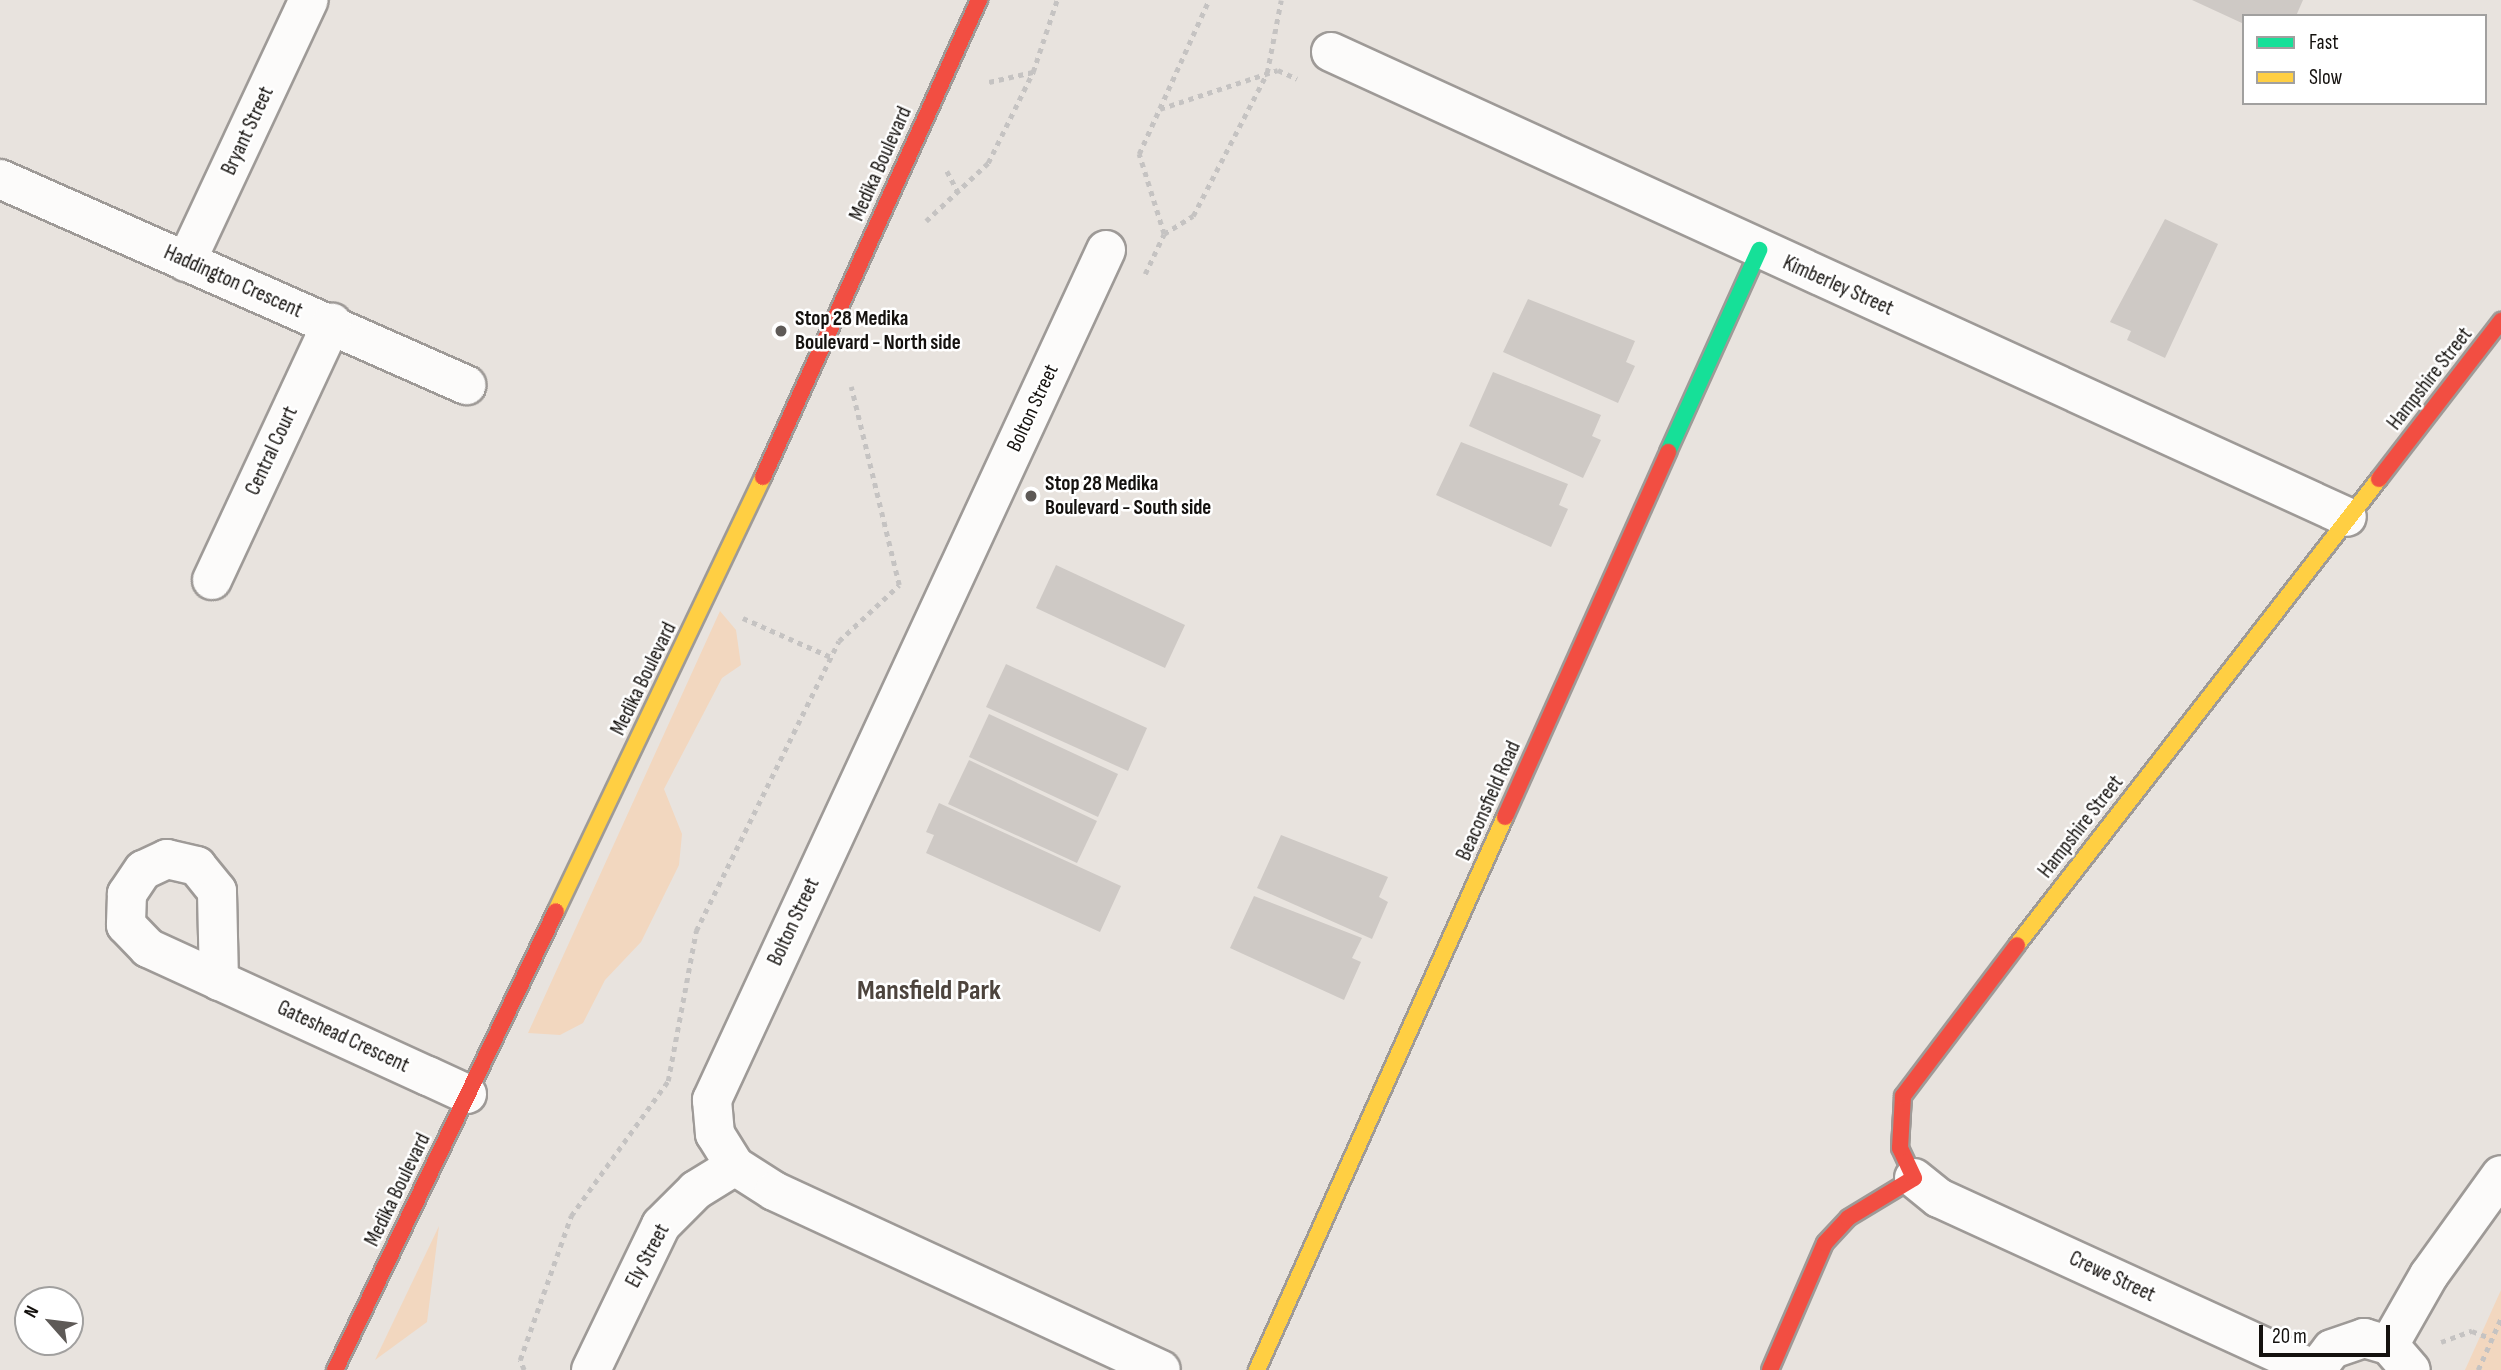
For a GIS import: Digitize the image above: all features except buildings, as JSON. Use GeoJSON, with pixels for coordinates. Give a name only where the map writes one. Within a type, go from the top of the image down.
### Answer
{"type":"FeatureCollection","features":[{"type":"Feature","properties":{"kind":"street","name":"Bryant Street"},"geometry":{"type":"LineString","coordinates":[[186,262],[309,0]]}},
{"type":"Feature","properties":{"kind":"street","name":"Medika Boulevard"},"geometry":{"type":"LineString","coordinates":[[335,1370],[739,530],[979,0]]}},
{"type":"Feature","properties":{"kind":"street","name":"Kimberley Street"},"geometry":{"type":"LineString","coordinates":[[1331,52],[2347,517]]}},
{"type":"Feature","properties":{"kind":"street","name":"Haddington Crescent"},"geometry":{"type":"LineString","coordinates":[[0,179],[286,309],[332,323],[466,385]]}},
{"type":"Feature","properties":{"kind":"street","name":"Bolton Street"},"geometry":{"type":"LineString","coordinates":[[1106,250],[712,1100],[715,1133],[735,1166],[774,1191],[1161,1370]]}},
{"type":"Feature","properties":{"kind":"street","name":"Beaconsfield Road"},"geometry":{"type":"LineString","coordinates":[[1257,1370],[1759,250]]}},
{"type":"Feature","properties":{"kind":"street","name":"Hampshire Street"},"geometry":{"type":"LineString","coordinates":[[1914,1178],[1899,1148],[1898,1122],[1903,1096],[1916,1075],[2501,321]]}},
{"type":"Feature","properties":{"kind":"street","name":"Central Court"},"geometry":{"type":"LineString","coordinates":[[212,580],[332,323]]}},
{"type":"Feature","properties":{"kind":"street","name":"Gateshead Crescent"},"geometry":{"type":"LineString","coordinates":[[219,981],[467,1094]]}},
{"type":"Feature","properties":{"kind":"street","name":"Ely Street"},"geometry":{"type":"LineString","coordinates":[[591,1370],[661,1225],[696,1190],[735,1166]]}},
{"type":"Feature","properties":{"kind":"street"},"geometry":{"type":"LineString","coordinates":[[2315,1370],[2332,1349],[2348,1341],[2364,1338],[2412,1352],[2429,1275],[2501,1175]]}},
{"type":"Feature","properties":{"kind":"street"},"geometry":{"type":"LineString","coordinates":[[1770,1370],[1825,1244],[1848,1218],[1914,1178]]}},
{"type":"Feature","properties":{"kind":"street","name":"Crewe Street"},"geometry":{"type":"LineString","coordinates":[[1914,1178],[1939,1198],[2315,1370]]}},
{"type":"Feature","properties":{"kind":"path"},"geometry":{"type":"LineString","coordinates":[[920,227],[988,163],[1033,72],[1058,0]]}},
{"type":"Feature","properties":{"kind":"path"},"geometry":{"type":"LineString","coordinates":[[1164,234],[1139,154],[1209,0]]}},
{"type":"Feature","properties":{"kind":"path"},"geometry":{"type":"LineString","coordinates":[[1140,284],[1164,234],[1193,216],[1267,73],[1282,0]]}},
{"type":"Feature","properties":{"kind":"path"},"geometry":{"type":"LineString","coordinates":[[1160,110],[1278,70],[1302,81]]}},
{"type":"Feature","properties":{"kind":"path"},"geometry":{"type":"LineString","coordinates":[[524,1370],[520,1360],[571,1216],[668,1081],[696,931],[839,641],[899,584],[847,373]]}},
{"type":"Feature","properties":{"kind":"path"},"geometry":{"type":"LineString","coordinates":[[739,617],[831,657]]}},
{"type":"Feature","properties":{"kind":"path"},"geometry":{"type":"LineString","coordinates":[[2478,1370],[2501,1318]]}},
{"type":"Feature","properties":{"kind":"path"},"geometry":{"type":"LineString","coordinates":[[2412,1352],[2472,1331],[2490,1338]]}},
{"type":"Feature","properties":{"kind":"shaded area"},"geometry":{"type":"Polygon","coordinates":[[[720,611],[736,630],[741,665],[722,678],[664,789],[682,834],[679,865],[641,942],[605,980],[583,1023],[560,1035],[528,1033],[720,611]]]}},
{"type":"Feature","properties":{"kind":"shaded area"},"geometry":{"type":"Polygon","coordinates":[[[439,1226],[427,1322],[375,1360],[439,1226]]]}},
{"type":"Feature","properties":{"kind":"shaded area"},"geometry":{"type":"Polygon","coordinates":[[[2501,1290],[2501,1370],[2465,1370],[2501,1290]]]}},
{"type":"Feature","properties":{"kind":"traffic: fast"},"geometry":{"type":"LineString","coordinates":[[1668,452],[1759,250]]}},
{"type":"Feature","properties":{"kind":"traffic: slow"},"geometry":{"type":"LineString","coordinates":[[556,911],[763,477]]}},
{"type":"Feature","properties":{"kind":"traffic: slow"},"geometry":{"type":"LineString","coordinates":[[2017,945],[2379,479]]}},
{"type":"Feature","properties":{"kind":"traffic: slow"},"geometry":{"type":"LineString","coordinates":[[1257,1370],[1505,817]]}},
{"type":"Feature","properties":{"kind":"traffic: jam"},"geometry":{"type":"LineString","coordinates":[[763,477],[979,0]]}},
{"type":"Feature","properties":{"kind":"traffic: jam"},"geometry":{"type":"LineString","coordinates":[[2379,479],[2501,321]]}},
{"type":"Feature","properties":{"kind":"traffic: jam"},"geometry":{"type":"LineString","coordinates":[[1505,817],[1668,452]]}},
{"type":"Feature","properties":{"kind":"traffic: jam"},"geometry":{"type":"LineString","coordinates":[[335,1370],[556,911]]}},
{"type":"Feature","properties":{"kind":"traffic: jam"},"geometry":{"type":"LineString","coordinates":[[1770,1370],[1825,1243],[1848,1218],[1914,1178],[1900,1148],[1903,1096],[2017,945]]}},
{"type":"Feature","properties":{"kind":"place","name":"Stop 28 Medika Boulevard - North side"},"geometry":{"type":"Point","coordinates":[781,331]}},
{"type":"Feature","properties":{"kind":"place","name":"Stop 28 Medika Boulevard - South side"},"geometry":{"type":"Point","coordinates":[1031,496]}},
{"type":"Feature","properties":{"kind":"district","name":"Mansfield Park"},"geometry":{"type":"Point","coordinates":[929,991]}}]}
